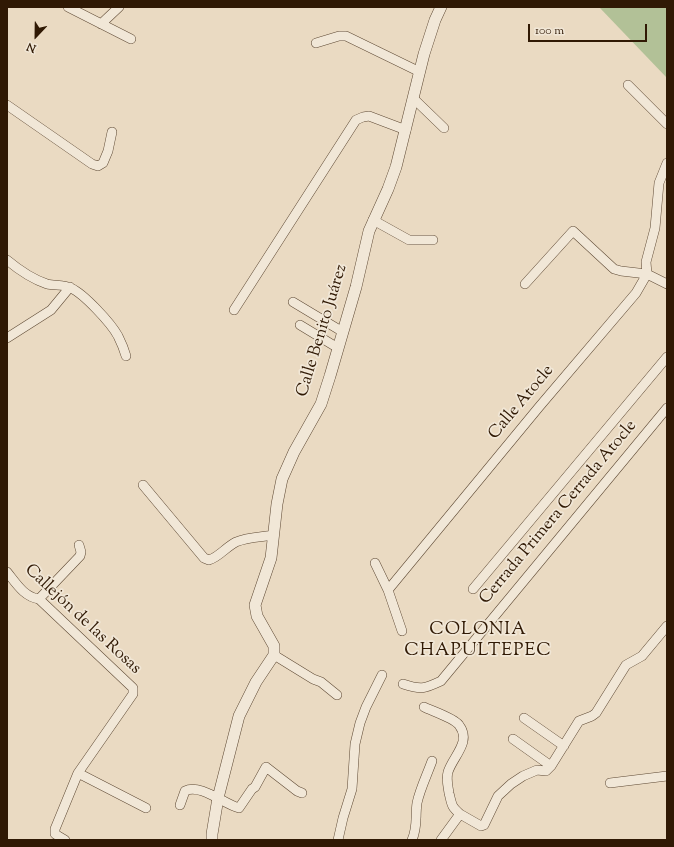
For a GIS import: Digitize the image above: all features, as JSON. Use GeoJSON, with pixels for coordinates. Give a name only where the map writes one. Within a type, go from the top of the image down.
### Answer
{"type":"FeatureCollection","features":[{"type":"Feature","properties":{"kind":"street"},"geometry":{"type":"LineString","coordinates":[[68,7],[131,39]]}},
{"type":"Feature","properties":{"kind":"street"},"geometry":{"type":"LineString","coordinates":[[101,24],[119,7]]}},
{"type":"Feature","properties":{"kind":"street","name":"Calle Benito Juárez"},"geometry":{"type":"LineString","coordinates":[[274,655],[274,646],[257,616],[255,605],[270,564],[277,504],[282,480],[294,452],[320,404],[330,376],[356,288],[369,231],[388,189],[400,154],[420,72],[429,40],[441,7]]}},
{"type":"Feature","properties":{"kind":"street"},"geometry":{"type":"LineString","coordinates":[[316,43],[339,36],[346,36],[420,72]]}},
{"type":"Feature","properties":{"kind":"street"},"geometry":{"type":"LineString","coordinates":[[628,85],[667,124]]}},
{"type":"Feature","properties":{"kind":"street"},"geometry":{"type":"LineString","coordinates":[[413,98],[444,128]]}},
{"type":"Feature","properties":{"kind":"street"},"geometry":{"type":"LineString","coordinates":[[7,105],[92,164],[98,166],[103,163],[108,151],[112,132]]}},
{"type":"Feature","properties":{"kind":"street"},"geometry":{"type":"LineString","coordinates":[[234,310],[356,120],[370,116],[406,130]]}},
{"type":"Feature","properties":{"kind":"street","name":"Calle Atocle"},"geometry":{"type":"LineString","coordinates":[[388,590],[636,293],[647,274],[646,262],[656,228],[659,183],[667,163]]}},
{"type":"Feature","properties":{"kind":"street"},"geometry":{"type":"LineString","coordinates":[[373,220],[409,240],[433,240]]}},
{"type":"Feature","properties":{"kind":"street"},"geometry":{"type":"LineString","coordinates":[[525,284],[573,231],[614,269],[647,274],[667,284]]}},
{"type":"Feature","properties":{"kind":"street"},"geometry":{"type":"LineString","coordinates":[[7,260],[21,271],[39,280],[48,284],[70,287],[82,294],[114,328],[126,356]]}},
{"type":"Feature","properties":{"kind":"street"},"geometry":{"type":"LineString","coordinates":[[7,338],[51,310],[70,287]]}},
{"type":"Feature","properties":{"kind":"street"},"geometry":{"type":"LineString","coordinates":[[293,302],[343,332]]}},
{"type":"Feature","properties":{"kind":"street"},"geometry":{"type":"LineString","coordinates":[[300,325],[338,348]]}},
{"type":"Feature","properties":{"kind":"street"},"geometry":{"type":"LineString","coordinates":[[474,589],[667,357]]}},
{"type":"Feature","properties":{"kind":"street","name":"Cerrada Primera Cerrada Atocle"},"geometry":{"type":"LineString","coordinates":[[403,684],[415,688],[423,688],[441,682],[667,408]]}},
{"type":"Feature","properties":{"kind":"street"},"geometry":{"type":"LineString","coordinates":[[143,485],[204,558],[209,560],[213,559],[237,541],[274,535]]}},
{"type":"Feature","properties":{"kind":"street"},"geometry":{"type":"LineString","coordinates":[[39,599],[80,556],[81,552],[79,545]]}},
{"type":"Feature","properties":{"kind":"street"},"geometry":{"type":"LineString","coordinates":[[375,563],[388,590],[402,631]]}},
{"type":"Feature","properties":{"kind":"street","name":"Callejón de las Rosas"},"geometry":{"type":"LineString","coordinates":[[7,572],[26,594],[31,598],[39,599],[133,688],[133,694],[78,773]]}},
{"type":"Feature","properties":{"kind":"street"},"geometry":{"type":"LineString","coordinates":[[424,707],[454,720],[459,724],[464,736],[464,742],[448,772],[447,781],[451,806],[460,814],[481,826],[484,825],[498,796],[511,784],[523,776],[537,770],[546,771],[551,766],[579,721],[596,713],[626,665],[642,656],[667,626]]}},
{"type":"Feature","properties":{"kind":"street"},"geometry":{"type":"LineString","coordinates":[[211,838],[218,798],[239,716],[256,682],[274,655],[312,679],[321,682],[337,695]]}},
{"type":"Feature","properties":{"kind":"street"},"geometry":{"type":"LineString","coordinates":[[338,840],[352,789],[356,744],[360,723],[382,674]]}},
{"type":"Feature","properties":{"kind":"street"},"geometry":{"type":"LineString","coordinates":[[524,718],[564,746]]}},
{"type":"Feature","properties":{"kind":"street"},"geometry":{"type":"LineString","coordinates":[[513,739],[551,766]]}},
{"type":"Feature","properties":{"kind":"street"},"geometry":{"type":"LineString","coordinates":[[412,840],[416,831],[418,798],[432,761]]}},
{"type":"Feature","properties":{"kind":"street"},"geometry":{"type":"LineString","coordinates":[[180,805],[185,791],[190,788],[196,789],[239,808],[255,787],[266,767],[302,793]]}},
{"type":"Feature","properties":{"kind":"street"},"geometry":{"type":"LineString","coordinates":[[65,840],[55,834],[55,829],[78,773],[146,808]]}},
{"type":"Feature","properties":{"kind":"street"},"geometry":{"type":"LineString","coordinates":[[610,783],[667,776]]}},
{"type":"Feature","properties":{"kind":"street"},"geometry":{"type":"LineString","coordinates":[[442,840],[460,814]]}},
{"type":"Feature","properties":{"kind":"green space"},"geometry":{"type":"Polygon","coordinates":[[[599,7],[667,7],[667,78],[599,7]]]}},
{"type":"Feature","properties":{"kind":"district","name":"COLONIA CHAPULTEPEC"},"geometry":{"type":"Point","coordinates":[478,641]}}]}
